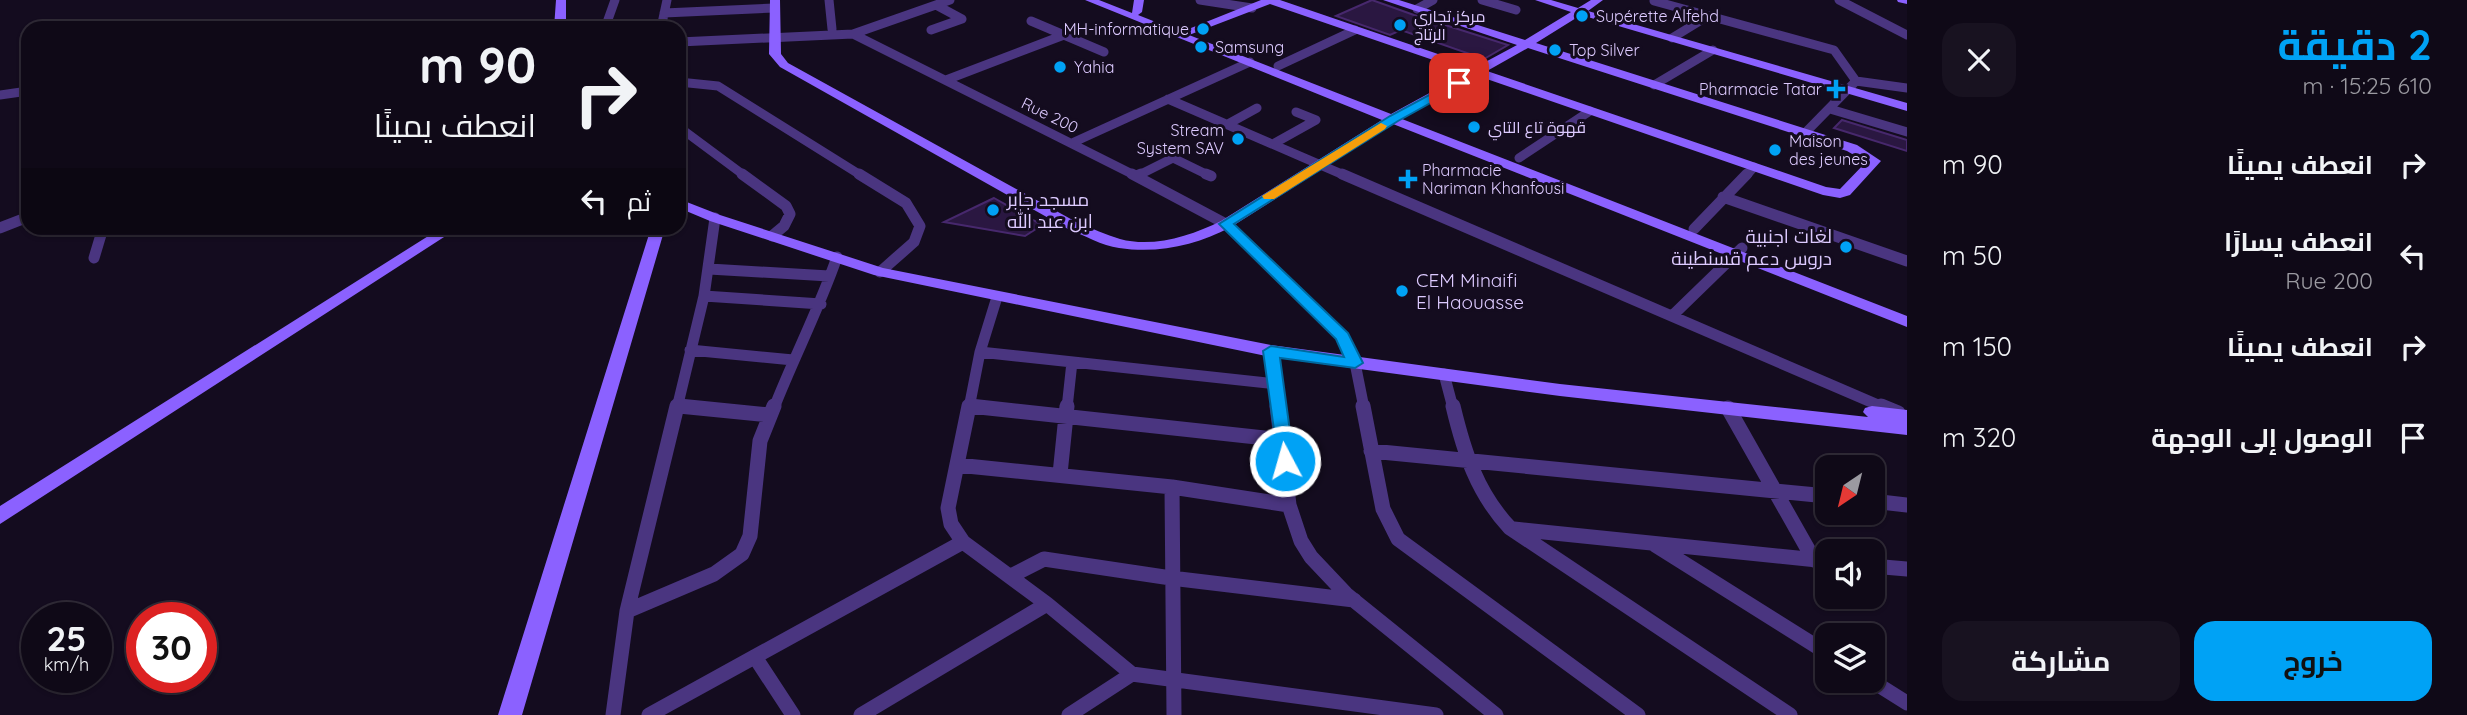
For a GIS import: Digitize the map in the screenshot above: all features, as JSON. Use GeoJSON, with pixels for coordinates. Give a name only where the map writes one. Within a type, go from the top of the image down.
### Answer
{"type":"FeatureCollection","features":[{"type":"Feature","properties":{"kind":"main road"},"geometry":{"type":"LineString","coordinates":[[560,21],[561,0]]}},
{"type":"Feature","properties":{"kind":"main road"},"geometry":{"type":"LineString","coordinates":[[562,21],[569,0]]}},
{"type":"Feature","properties":{"kind":"main road"},"geometry":{"type":"LineString","coordinates":[[1090,0],[1250,62],[1519,158],[1693,229],[1738,251],[1907,312]]}},
{"type":"Feature","properties":{"kind":"main road"},"geometry":{"type":"LineString","coordinates":[[1107,0],[1138,6],[1190,32],[1738,251],[1907,322]]}},
{"type":"Feature","properties":{"kind":"main road"},"geometry":{"type":"LineString","coordinates":[[1190,32],[1270,0],[1839,194],[1874,161],[1864,153],[1804,133],[1388,0]]}},
{"type":"Feature","properties":{"kind":"main road"},"geometry":{"type":"LineString","coordinates":[[1541,0],[1713,50],[1852,85],[1907,107]]}},
{"type":"Feature","properties":{"kind":"main road"},"geometry":{"type":"LineString","coordinates":[[774,4],[775,54],[784,65],[1089,234],[1120,244],[1163,245],[1200,237],[1226,224],[1398,116],[1527,44],[1598,0]]}},
{"type":"Feature","properties":{"kind":"main road"},"geometry":{"type":"LineString","coordinates":[[1902,0],[1907,1]]}},
{"type":"Feature","properties":{"kind":"main road"},"geometry":{"type":"LineString","coordinates":[[686,198],[776,233],[883,268],[1352,359],[1560,390],[1728,408],[1905,420]]}},
{"type":"Feature","properties":{"kind":"main road"},"geometry":{"type":"LineString","coordinates":[[686,206],[715,218],[776,233],[837,257],[997,297],[1271,351],[1905,420]]}},
{"type":"Feature","properties":{"kind":"main road"},"geometry":{"type":"LineString","coordinates":[[0,501],[426,235]]}},
{"type":"Feature","properties":{"kind":"main road"},"geometry":{"type":"LineString","coordinates":[[0,516],[440,235]]}},
{"type":"Feature","properties":{"kind":"main road"},"geometry":{"type":"LineString","coordinates":[[510,715],[656,235]]}},
{"type":"Feature","properties":{"kind":"street"},"geometry":{"type":"LineString","coordinates":[[608,21],[615,0]]}},
{"type":"Feature","properties":{"kind":"street"},"geometry":{"type":"LineString","coordinates":[[662,21],[667,0]]}},
{"type":"Feature","properties":{"kind":"street"},"geometry":{"type":"LineString","coordinates":[[829,0],[832,29]]}},
{"type":"Feature","properties":{"kind":"street"},"geometry":{"type":"LineString","coordinates":[[853,34],[948,0]]}},
{"type":"Feature","properties":{"kind":"street"},"geometry":{"type":"LineString","coordinates":[[1200,0],[1252,8]]}},
{"type":"Feature","properties":{"kind":"street"},"geometry":{"type":"LineString","coordinates":[[1417,9],[1433,0]]}},
{"type":"Feature","properties":{"kind":"street"},"geometry":{"type":"LineString","coordinates":[[1482,0],[1516,10]]}},
{"type":"Feature","properties":{"kind":"street"},"geometry":{"type":"LineString","coordinates":[[1839,0],[1907,35]]}},
{"type":"Feature","properties":{"kind":"street"},"geometry":{"type":"LineString","coordinates":[[1654,1],[1834,50],[1852,85]]}},
{"type":"Feature","properties":{"kind":"street"},"geometry":{"type":"LineString","coordinates":[[664,13],[774,4]]}},
{"type":"Feature","properties":{"kind":"street"},"geometry":{"type":"LineString","coordinates":[[931,30],[961,19],[959,15],[936,5]]}},
{"type":"Feature","properties":{"kind":"street"},"geometry":{"type":"LineString","coordinates":[[1672,38],[1708,16]]}},
{"type":"Feature","properties":{"kind":"street"},"geometry":{"type":"LineString","coordinates":[[1031,21],[1104,52]]}},
{"type":"Feature","properties":{"kind":"street"},"geometry":{"type":"LineString","coordinates":[[1278,66],[1355,30]]}},
{"type":"Feature","properties":{"kind":"street","name":"Rue 200"},"geometry":{"type":"LineString","coordinates":[[686,43],[853,34],[1072,143],[1226,224],[1343,337],[1352,359]]}},
{"type":"Feature","properties":{"kind":"street"},"geometry":{"type":"LineString","coordinates":[[950,82],[1067,36]]}},
{"type":"Feature","properties":{"kind":"street"},"geometry":{"type":"LineString","coordinates":[[1654,85],[1713,50]]}},
{"type":"Feature","properties":{"kind":"street"},"geometry":{"type":"LineString","coordinates":[[1072,143],[1250,62]]}},
{"type":"Feature","properties":{"kind":"street"},"geometry":{"type":"LineString","coordinates":[[686,82],[719,86],[906,203],[916,214],[920,224],[919,233],[910,248],[883,268]]}},
{"type":"Feature","properties":{"kind":"street"},"geometry":{"type":"LineString","coordinates":[[1852,85],[1907,88]]}},
{"type":"Feature","properties":{"kind":"street"},"geometry":{"type":"LineString","coordinates":[[1804,133],[1852,85]]}},
{"type":"Feature","properties":{"kind":"street"},"geometry":{"type":"LineString","coordinates":[[0,94],[21,92]]}},
{"type":"Feature","properties":{"kind":"street"},"geometry":{"type":"LineString","coordinates":[[1168,99],[1672,316],[1905,420]]}},
{"type":"Feature","properties":{"kind":"street"},"geometry":{"type":"LineString","coordinates":[[1228,124],[1257,108]]}},
{"type":"Feature","properties":{"kind":"street"},"geometry":{"type":"LineString","coordinates":[[1830,109],[1907,132]]}},
{"type":"Feature","properties":{"kind":"street"},"geometry":{"type":"LineString","coordinates":[[1519,158],[1590,111]]}},
{"type":"Feature","properties":{"kind":"street"},"geometry":{"type":"LineString","coordinates":[[1273,144],[1315,120],[1296,112]]}},
{"type":"Feature","properties":{"kind":"street"},"geometry":{"type":"LineString","coordinates":[[686,132],[786,206],[790,214],[776,233]]}},
{"type":"Feature","properties":{"kind":"street"},"geometry":{"type":"LineString","coordinates":[[1136,176],[1173,158],[1211,176]]}},
{"type":"Feature","properties":{"kind":"street"},"geometry":{"type":"LineString","coordinates":[[1693,229],[1754,167]]}},
{"type":"Feature","properties":{"kind":"street"},"geometry":{"type":"LineString","coordinates":[[1723,197],[1907,261]]}},
{"type":"Feature","properties":{"kind":"street"},"geometry":{"type":"LineString","coordinates":[[613,715],[627,611],[704,296],[715,218]]}},
{"type":"Feature","properties":{"kind":"street"},"geometry":{"type":"LineString","coordinates":[[0,228],[21,220]]}},
{"type":"Feature","properties":{"kind":"street"},"geometry":{"type":"LineString","coordinates":[[94,258],[101,235]]}},
{"type":"Feature","properties":{"kind":"street"},"geometry":{"type":"LineString","coordinates":[[1672,316],[1738,251]]}},
{"type":"Feature","properties":{"kind":"street"},"geometry":{"type":"LineString","coordinates":[[627,611],[723,569],[738,559],[746,548],[750,536],[756,462],[769,415],[821,304],[837,257]]}},
{"type":"Feature","properties":{"kind":"street"},"geometry":{"type":"LineString","coordinates":[[709,269],[829,276]]}},
{"type":"Feature","properties":{"kind":"street"},"geometry":{"type":"LineString","coordinates":[[704,296],[821,304]]}},
{"type":"Feature","properties":{"kind":"street"},"geometry":{"type":"LineString","coordinates":[[997,297],[980,352],[948,508],[951,524],[962,542],[1011,576],[1132,674],[1427,714]]}},
{"type":"Feature","properties":{"kind":"street"},"geometry":{"type":"LineString","coordinates":[[690,350],[793,360]]}},
{"type":"Feature","properties":{"kind":"street"},"geometry":{"type":"LineString","coordinates":[[1271,351],[1277,384],[1289,505],[1301,541],[1311,557],[1354,600],[1496,715]]}},
{"type":"Feature","properties":{"kind":"street"},"geometry":{"type":"LineString","coordinates":[[980,352],[1277,384]]}},
{"type":"Feature","properties":{"kind":"street"},"geometry":{"type":"LineString","coordinates":[[1352,359],[1383,509],[1398,539],[1639,715]]}},
{"type":"Feature","properties":{"kind":"street"},"geometry":{"type":"LineString","coordinates":[[1060,474],[1072,362]]}},
{"type":"Feature","properties":{"kind":"street"},"geometry":{"type":"LineString","coordinates":[[1444,374],[1469,459],[1485,502],[1510,528],[1790,715]]}},
{"type":"Feature","properties":{"kind":"street"},"geometry":{"type":"LineString","coordinates":[[970,405],[1283,440]]}},
{"type":"Feature","properties":{"kind":"street"},"geometry":{"type":"LineString","coordinates":[[679,406],[769,415]]}},
{"type":"Feature","properties":{"kind":"street"},"geometry":{"type":"LineString","coordinates":[[1728,408],[1775,491],[1815,551]]}},
{"type":"Feature","properties":{"kind":"street"},"geometry":{"type":"LineString","coordinates":[[1371,451],[1815,495]]}},
{"type":"Feature","properties":{"kind":"street"},"geometry":{"type":"LineString","coordinates":[[957,465],[1172,487],[1289,505]]}},
{"type":"Feature","properties":{"kind":"street"},"geometry":{"type":"LineString","coordinates":[[1172,487],[1174,715]]}},
{"type":"Feature","properties":{"kind":"street"},"geometry":{"type":"LineString","coordinates":[[1885,502],[1907,505]]}},
{"type":"Feature","properties":{"kind":"street"},"geometry":{"type":"LineString","coordinates":[[1510,528],[1815,559]]}},
{"type":"Feature","properties":{"kind":"street"},"geometry":{"type":"LineString","coordinates":[[649,715],[962,542]]}},
{"type":"Feature","properties":{"kind":"street"},"geometry":{"type":"LineString","coordinates":[[1651,543],[1815,646]]}},
{"type":"Feature","properties":{"kind":"street"},"geometry":{"type":"LineString","coordinates":[[1011,576],[1044,559],[1171,578],[1354,600]]}},
{"type":"Feature","properties":{"kind":"street"},"geometry":{"type":"LineString","coordinates":[[1885,567],[1907,569]]}},
{"type":"Feature","properties":{"kind":"street"},"geometry":{"type":"LineString","coordinates":[[861,715],[1047,604]]}},
{"type":"Feature","properties":{"kind":"street"},"geometry":{"type":"LineString","coordinates":[[755,657],[793,715]]}},
{"type":"Feature","properties":{"kind":"street"},"geometry":{"type":"LineString","coordinates":[[1069,715],[1132,674]]}},
{"type":"Feature","properties":{"kind":"street"},"geometry":{"type":"LineString","coordinates":[[1885,689],[1907,703]]}},
{"type":"Feature","properties":{"kind":"building","name":"مركز تجاري الرتاج"},"geometry":{"type":"Polygon","coordinates":[[[1372,0],[1508,45],[1484,59],[1401,30],[1390,35],[1336,16],[1372,0]]]}},
{"type":"Feature","properties":{"kind":"building"},"geometry":{"type":"Polygon","coordinates":[[[1842,120],[1907,140],[1907,151],[1834,128],[1842,120]]]}},
{"type":"Feature","properties":{"kind":"building","name":"مسجد جابر ابن عبد الله"},"geometry":{"type":"Polygon","coordinates":[[[994,198],[1042,225],[1025,236],[944,222],[994,198]]]}},
{"type":"Feature","properties":{"kind":"slow traffic"},"geometry":{"type":"LineString","coordinates":[[1269,196],[1381,126]]}},
{"type":"Feature","properties":{"kind":"place","name":"Supérette Alfehd"},"geometry":{"type":"Point","coordinates":[1582,16]}},
{"type":"Feature","properties":{"kind":"place","name":"مركز تجاري الرتاج"},"geometry":{"type":"Point","coordinates":[1400,25]}},
{"type":"Feature","properties":{"kind":"place","name":"MH-informatique"},"geometry":{"type":"Point","coordinates":[1203,29]}},
{"type":"Feature","properties":{"kind":"place","name":"Samsung"},"geometry":{"type":"Point","coordinates":[1201,47]}},
{"type":"Feature","properties":{"kind":"place","name":"Top Silver"},"geometry":{"type":"Point","coordinates":[1555,50]}},
{"type":"Feature","properties":{"kind":"place","name":"Yahia"},"geometry":{"type":"Point","coordinates":[1060,67]}},
{"type":"Feature","properties":{"kind":"place","name":"Pharmacie Tatar"},"geometry":{"type":"Point","coordinates":[1836,89]}},
{"type":"Feature","properties":{"kind":"place","name":"قهوة تاع التاي"},"geometry":{"type":"Point","coordinates":[1474,127]}},
{"type":"Feature","properties":{"kind":"place","name":"Stream System SAV"},"geometry":{"type":"Point","coordinates":[1238,139]}},
{"type":"Feature","properties":{"kind":"place","name":"Maison des jeunes"},"geometry":{"type":"Point","coordinates":[1775,150]}},
{"type":"Feature","properties":{"kind":"place","name":"Pharmacie Nariman Khanfousi"},"geometry":{"type":"Point","coordinates":[1408,179]}},
{"type":"Feature","properties":{"kind":"place","name":"مسجد جابر ابن عبد الله"},"geometry":{"type":"Point","coordinates":[993,210]}},
{"type":"Feature","properties":{"kind":"place","name":"لغات اجنبية دروس دعم قسنطينة"},"geometry":{"type":"Point","coordinates":[1846,247]}},
{"type":"Feature","properties":{"kind":"place","name":"CEM Minaifi El Haouasse"},"geometry":{"type":"Point","coordinates":[1402,291]}},
{"type":"Feature","properties":{"kind":"route"},"geometry":{"type":"LineString","coordinates":[[1285,461],[1271,351],[1355,363],[1343,337],[1226,224],[1394,118],[1459,83]]}}]}
